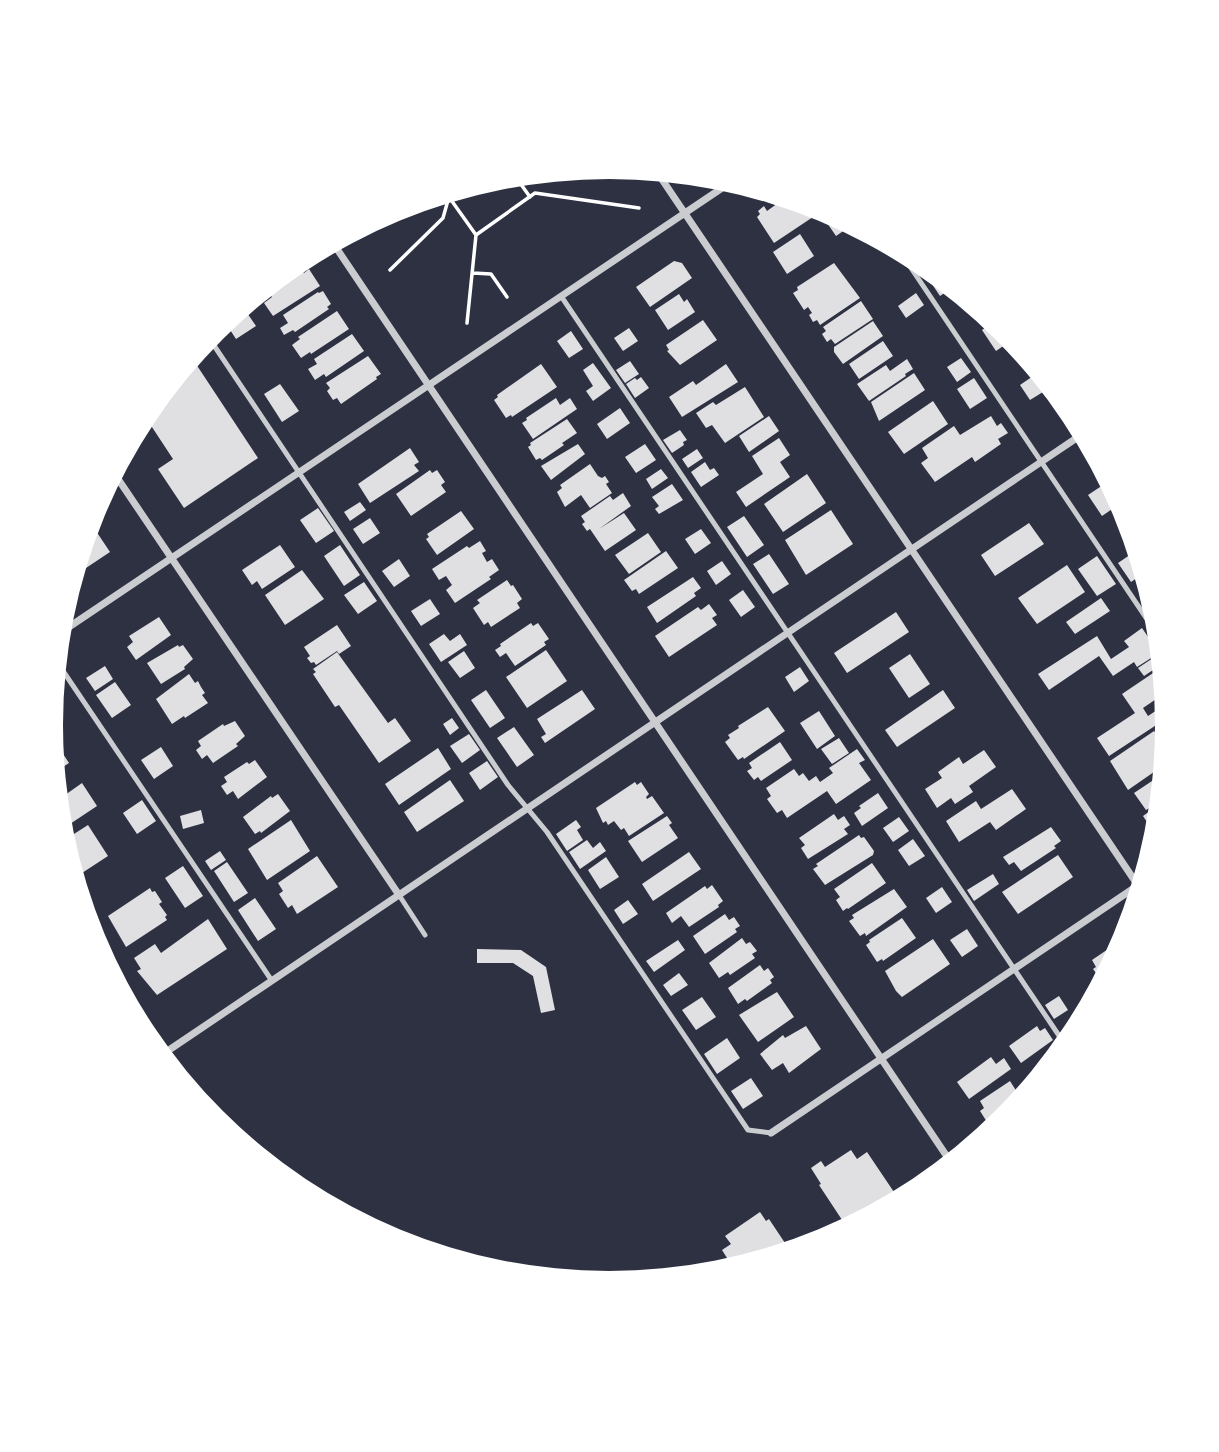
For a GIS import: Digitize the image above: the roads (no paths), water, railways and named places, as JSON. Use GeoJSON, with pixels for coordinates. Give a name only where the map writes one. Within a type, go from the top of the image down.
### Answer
{"type":"FeatureCollection","features":[{"type":"Feature","properties":{"kind":"street"},"geometry":{"type":"LineString","coordinates":[[664,183],[1134,876]]}},
{"type":"Feature","properties":{"kind":"street"},"geometry":{"type":"LineString","coordinates":[[73,624],[718,191]]}},
{"type":"Feature","properties":{"kind":"street"},"geometry":{"type":"LineString","coordinates":[[339,252],[947,1156]]}},
{"type":"Feature","properties":{"kind":"street"},"geometry":{"type":"LineString","coordinates":[[169,1050],[1075,439]]}},
{"type":"Feature","properties":{"kind":"street"},"geometry":{"type":"LineString","coordinates":[[120,482],[399,895]]}},
{"type":"Feature","properties":{"kind":"street"},"geometry":{"type":"LineString","coordinates":[[771,1133],[1129,894]]}},
{"type":"Feature","properties":{"kind":"lane"},"geometry":{"type":"LineString","coordinates":[[914,273],[1144,613]]}},
{"type":"Feature","properties":{"kind":"lane"},"geometry":{"type":"LineString","coordinates":[[561,296],[1059,1036]]}},
{"type":"Feature","properties":{"kind":"lane"},"geometry":{"type":"LineString","coordinates":[[216,348],[508,785],[547,832],[748,1130],[771,1133]]}},
{"type":"Feature","properties":{"kind":"lane"},"geometry":{"type":"LineString","coordinates":[[66,675],[272,981]]}},
{"type":"Feature","properties":{"kind":"lane"},"geometry":{"type":"LineString","coordinates":[[399,895],[425,934]]}}]}
